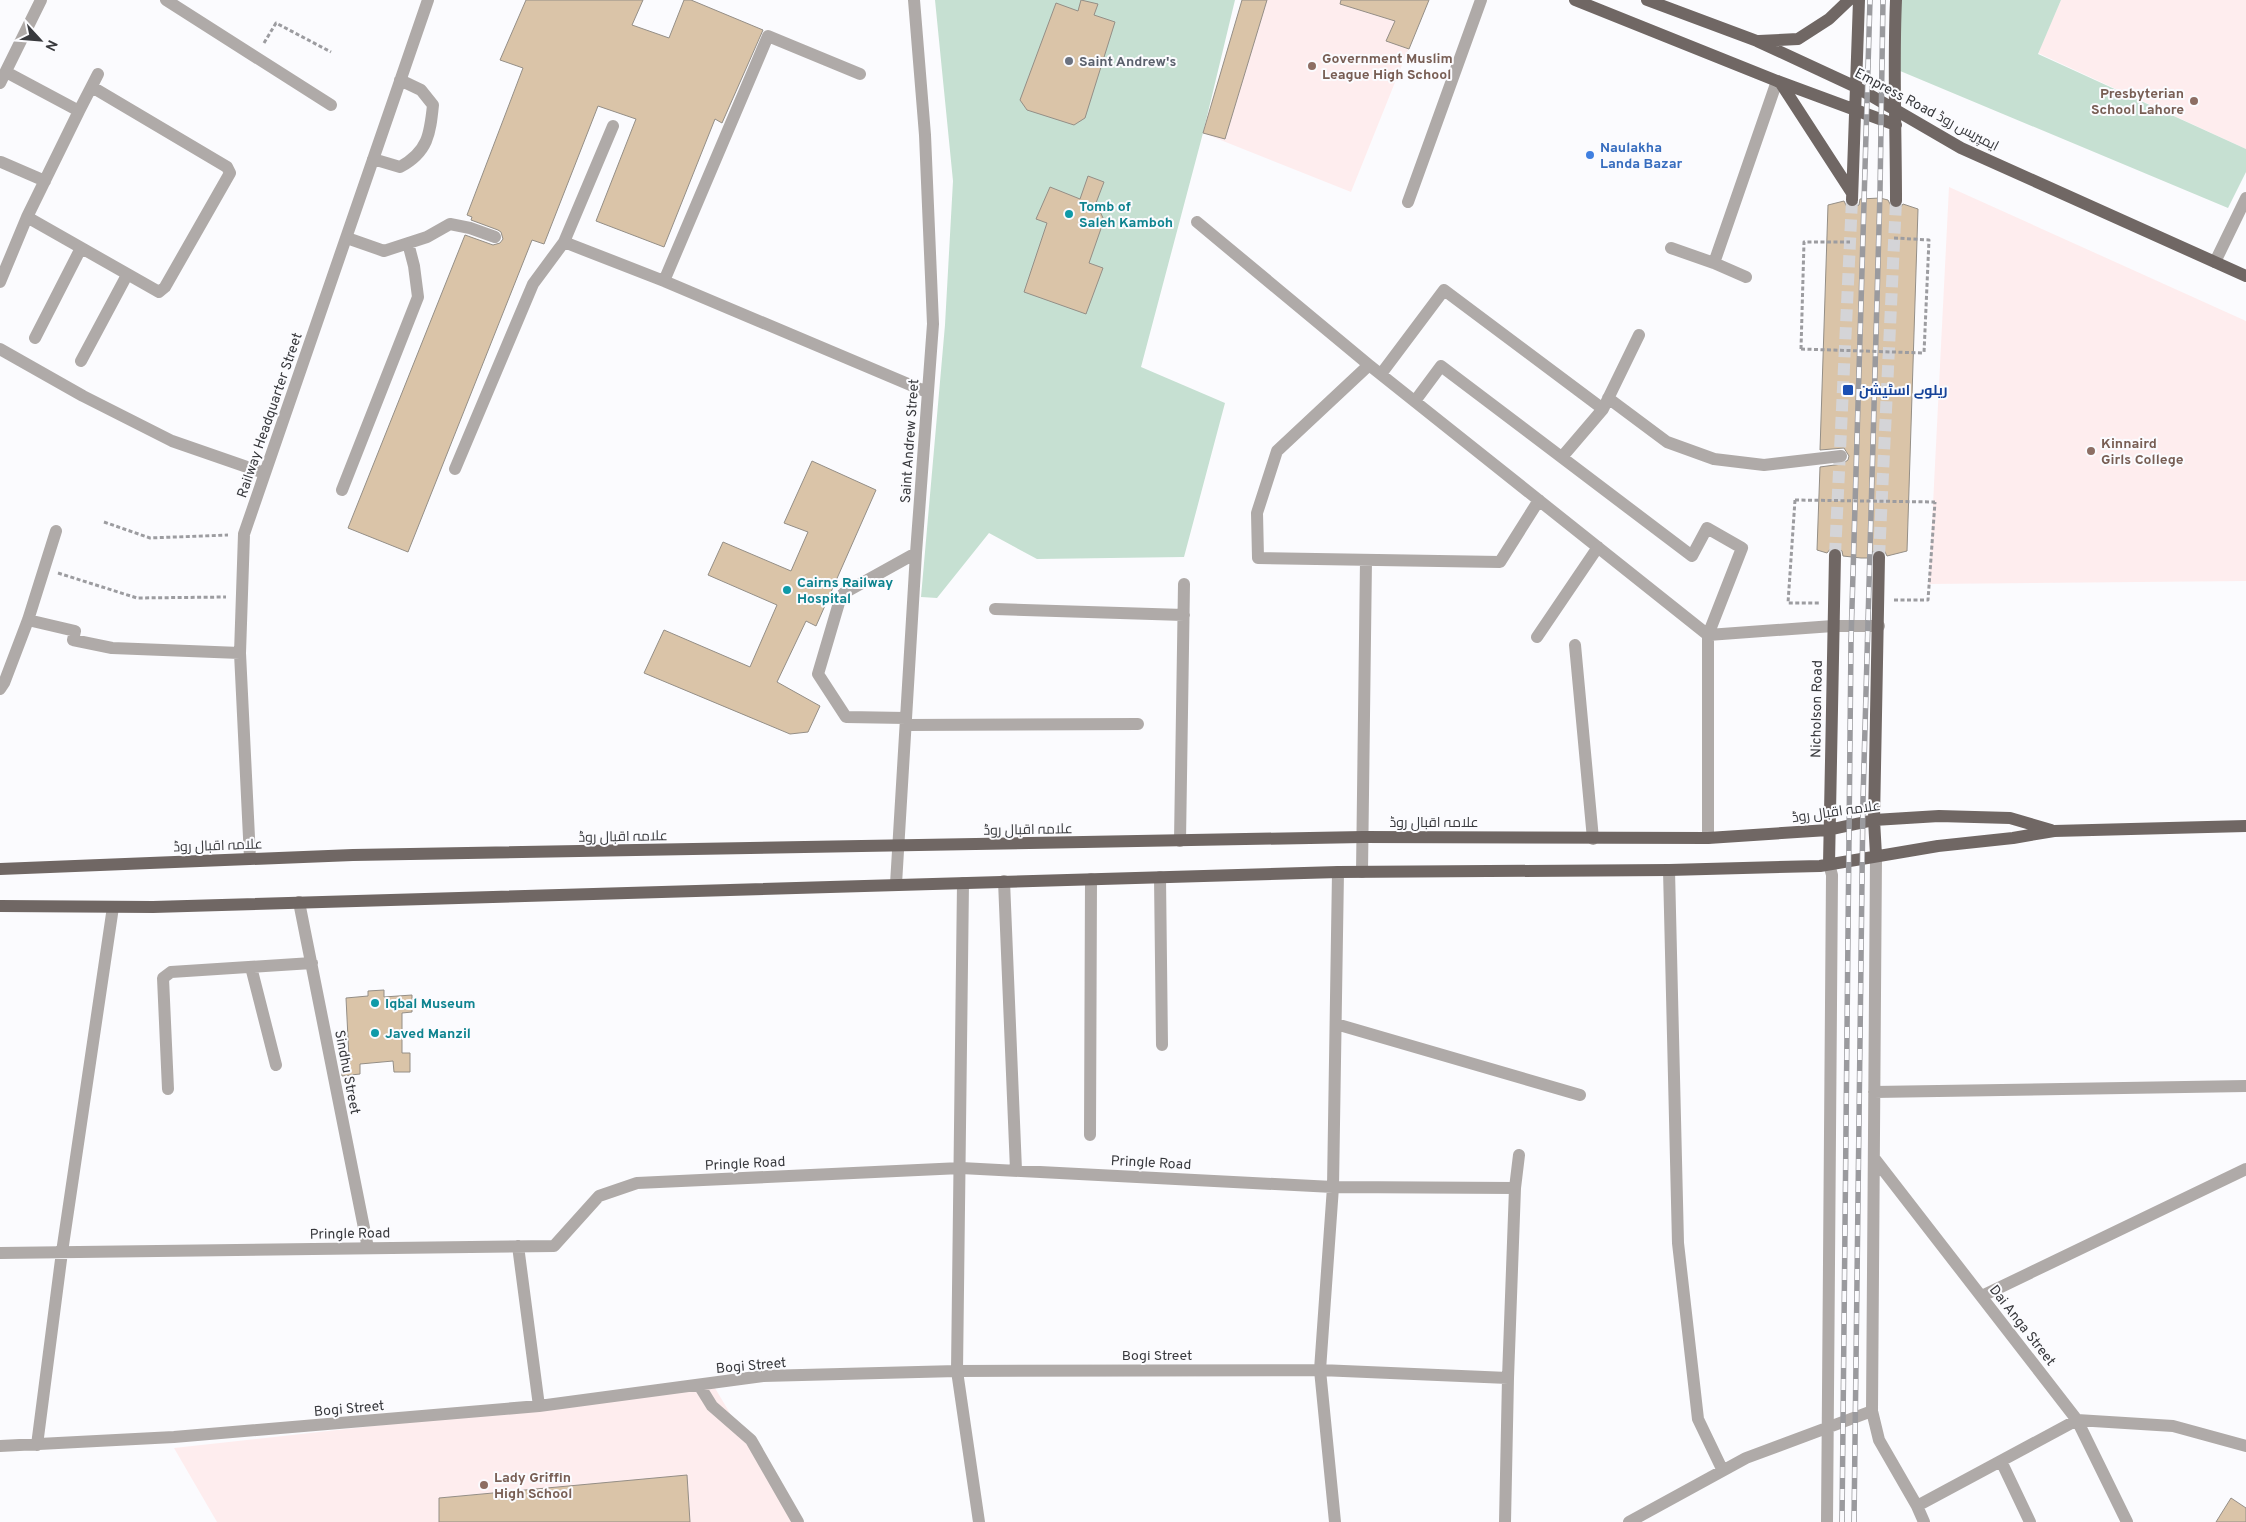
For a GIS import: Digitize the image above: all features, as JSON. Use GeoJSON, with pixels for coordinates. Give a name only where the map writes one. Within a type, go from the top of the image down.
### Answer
{"type":"FeatureCollection","features":[{"type":"Feature","properties":{"kind":"main road","name":"Empress Road ایمپریس روڈ"},"geometry":{"type":"LineString","coordinates":[[1575,0],[1778,81],[1896,125]]}},
{"type":"Feature","properties":{"kind":"main road","name":"Empress Road ایمپریس روڈ"},"geometry":{"type":"LineString","coordinates":[[1647,0],[1757,41],[1856,87],[1961,148],[2246,276]]}},
{"type":"Feature","properties":{"kind":"main road"},"geometry":{"type":"LineString","coordinates":[[1757,41],[1798,39],[1829,19],[1849,0]]}},
{"type":"Feature","properties":{"kind":"main road"},"geometry":{"type":"LineString","coordinates":[[1778,81],[1852,196],[1858,0]]}},
{"type":"Feature","properties":{"kind":"main road"},"geometry":{"type":"LineString","coordinates":[[1896,0],[1894,108],[1896,125],[1896,202]]}},
{"type":"Feature","properties":{"kind":"main road","name":"Nicholson Road"},"geometry":{"type":"LineString","coordinates":[[1829,864],[1828,830],[1836,555]]}},
{"type":"Feature","properties":{"kind":"main road"},"geometry":{"type":"LineString","coordinates":[[1876,855],[1874,820],[1879,557]]}},
{"type":"Feature","properties":{"kind":"main road","name":"علامہ اقبال روڈ"},"geometry":{"type":"LineString","coordinates":[[0,869],[250,858],[898,846],[1363,838],[1708,838],[1828,830],[1874,820],[1939,816],[2010,818],[2054,831]]}},
{"type":"Feature","properties":{"kind":"main road","name":"علامہ اقبال روڈ"},"geometry":{"type":"LineString","coordinates":[[0,906],[113,907],[1338,872],[1669,870],[1829,864],[1876,855],[2054,831],[2246,826]]}},
{"type":"Feature","properties":{"kind":"street"},"geometry":{"type":"LineString","coordinates":[[41,0],[3,77],[79,111]]}},
{"type":"Feature","properties":{"kind":"street"},"geometry":{"type":"LineString","coordinates":[[166,0],[331,106]]}},
{"type":"Feature","properties":{"kind":"street","name":"Railway Headquarter Street"},"geometry":{"type":"LineString","coordinates":[[250,858],[240,653],[244,534],[428,0]]}},
{"type":"Feature","properties":{"kind":"street","name":"Saint Andrew Street"},"geometry":{"type":"LineString","coordinates":[[896,884],[916,553],[933,324],[930,220],[914,0]]}},
{"type":"Feature","properties":{"kind":"street"},"geometry":{"type":"LineString","coordinates":[[1408,202],[1481,0]]}},
{"type":"Feature","properties":{"kind":"street"},"geometry":{"type":"LineString","coordinates":[[664,281],[768,36],[860,74]]}},
{"type":"Feature","properties":{"kind":"street"},"geometry":{"type":"LineString","coordinates":[[0,282],[27,217],[98,74]]}},
{"type":"Feature","properties":{"kind":"street"},"geometry":{"type":"LineString","coordinates":[[373,159],[400,167],[416,158],[430,133],[433,104],[421,90],[400,80]]}},
{"type":"Feature","properties":{"kind":"street"},"geometry":{"type":"LineString","coordinates":[[1714,263],[1778,81]]}},
{"type":"Feature","properties":{"kind":"street"},"geometry":{"type":"LineString","coordinates":[[27,217],[156,292],[160,292],[165,287],[230,173],[227,167],[92,87]]}},
{"type":"Feature","properties":{"kind":"street"},"geometry":{"type":"LineString","coordinates":[[455,469],[533,284],[564,242],[613,126]]}},
{"type":"Feature","properties":{"kind":"street"},"geometry":{"type":"LineString","coordinates":[[2,162],[45,181]]}},
{"type":"Feature","properties":{"kind":"street"},"geometry":{"type":"LineString","coordinates":[[2215,262],[2246,198]]}},
{"type":"Feature","properties":{"kind":"street"},"geometry":{"type":"LineString","coordinates":[[1197,222],[1380,374],[1708,635],[1833,626],[1879,626]]}},
{"type":"Feature","properties":{"kind":"street"},"geometry":{"type":"LineString","coordinates":[[346,238],[384,251],[426,237],[450,224],[470,228],[495,237]]}},
{"type":"Feature","properties":{"kind":"street"},"geometry":{"type":"LineString","coordinates":[[564,242],[664,281],[927,392]]}},
{"type":"Feature","properties":{"kind":"street"},"geometry":{"type":"LineString","coordinates":[[342,490],[418,298],[414,266],[408,243]]}},
{"type":"Feature","properties":{"kind":"street"},"geometry":{"type":"LineString","coordinates":[[35,338],[81,248]]}},
{"type":"Feature","properties":{"kind":"street"},"geometry":{"type":"LineString","coordinates":[[1671,248],[1714,263],[1746,277]]}},
{"type":"Feature","properties":{"kind":"street"},"geometry":{"type":"LineString","coordinates":[[80,361],[127,275]]}},
{"type":"Feature","properties":{"kind":"street"},"geometry":{"type":"LineString","coordinates":[[1380,374],[1444,290],[1606,404],[1667,442],[1714,459],[1764,465],[1841,456]]}},
{"type":"Feature","properties":{"kind":"street"},"geometry":{"type":"LineString","coordinates":[[1562,458],[1606,404],[1639,335]]}},
{"type":"Feature","properties":{"kind":"street"},"geometry":{"type":"LineString","coordinates":[[0,349],[83,396],[172,441],[264,473]]}},
{"type":"Feature","properties":{"kind":"street"},"geometry":{"type":"LineString","coordinates":[[1369,365],[1277,451],[1257,514],[1258,558],[1500,562],[1539,500]]}},
{"type":"Feature","properties":{"kind":"street"},"geometry":{"type":"LineString","coordinates":[[1415,401],[1441,366],[1692,556],[1707,528],[1742,548],[1708,635],[1708,838]]}},
{"type":"Feature","properties":{"kind":"street"},"geometry":{"type":"LineString","coordinates":[[0,689],[28,620],[56,530]]}},
{"type":"Feature","properties":{"kind":"street"},"geometry":{"type":"LineString","coordinates":[[1537,637],[1598,547]]}},
{"type":"Feature","properties":{"kind":"street"},"geometry":{"type":"LineString","coordinates":[[916,553],[841,596],[818,674],[846,717],[906,722],[1138,724]]}},
{"type":"Feature","properties":{"kind":"street"},"geometry":{"type":"LineString","coordinates":[[1362,872],[1366,560]]}},
{"type":"Feature","properties":{"kind":"street"},"geometry":{"type":"LineString","coordinates":[[1180,841],[1184,584]]}},
{"type":"Feature","properties":{"kind":"street"},"geometry":{"type":"LineString","coordinates":[[995,610],[1184,615]]}},
{"type":"Feature","properties":{"kind":"street"},"geometry":{"type":"LineString","coordinates":[[28,620],[75,631],[73,640],[112,648],[240,653]]}},
{"type":"Feature","properties":{"kind":"street"},"geometry":{"type":"LineString","coordinates":[[1575,645],[1593,839]]}},
{"type":"Feature","properties":{"kind":"street"},"geometry":{"type":"LineString","coordinates":[[1876,855],[1872,1411],[1879,1440],[1917,1506],[1924,1522]]}},
{"type":"Feature","properties":{"kind":"street"},"geometry":{"type":"LineString","coordinates":[[1827,1522],[1832,875],[1829,864]]}},
{"type":"Feature","properties":{"kind":"street"},"geometry":{"type":"LineString","coordinates":[[1669,870],[1678,1243],[1698,1419],[1722,1469]]}},
{"type":"Feature","properties":{"kind":"street"},"geometry":{"type":"LineString","coordinates":[[1335,1522],[1320,1370],[1333,1187],[1338,872]]}},
{"type":"Feature","properties":{"kind":"street"},"geometry":{"type":"LineString","coordinates":[[1160,877],[1162,1045]]}},
{"type":"Feature","properties":{"kind":"street"},"geometry":{"type":"LineString","coordinates":[[1090,1135],[1091,879]]}},
{"type":"Feature","properties":{"kind":"street"},"geometry":{"type":"LineString","coordinates":[[1004,881],[1016,1170]]}},
{"type":"Feature","properties":{"kind":"street"},"geometry":{"type":"LineString","coordinates":[[963,883],[961,1168],[957,1371],[979,1522]]}},
{"type":"Feature","properties":{"kind":"street","name":"Sindhu Street"},"geometry":{"type":"LineString","coordinates":[[299,902],[368,1248]]}},
{"type":"Feature","properties":{"kind":"street"},"geometry":{"type":"LineString","coordinates":[[37,1445],[62,1252],[113,907]]}},
{"type":"Feature","properties":{"kind":"street"},"geometry":{"type":"LineString","coordinates":[[168,1089],[163,978],[171,972],[312,963]]}},
{"type":"Feature","properties":{"kind":"street"},"geometry":{"type":"LineString","coordinates":[[251,967],[276,1065]]}},
{"type":"Feature","properties":{"kind":"street"},"geometry":{"type":"LineString","coordinates":[[1336,1024],[1580,1095]]}},
{"type":"Feature","properties":{"kind":"street"},"geometry":{"type":"LineString","coordinates":[[1874,1092],[2246,1086]]}},
{"type":"Feature","properties":{"kind":"street"},"geometry":{"type":"LineString","coordinates":[[1500,1522],[1508,1378],[1515,1188],[1519,1155]]}},
{"type":"Feature","properties":{"kind":"street","name":"Dai Anga Street"},"geometry":{"type":"LineString","coordinates":[[1874,1158],[2077,1420],[2127,1522]]}},
{"type":"Feature","properties":{"kind":"street","name":"Pringle Road"},"geometry":{"type":"LineString","coordinates":[[0,1253],[554,1246],[598,1196],[637,1182],[961,1168],[1333,1187],[1515,1188]]}},
{"type":"Feature","properties":{"kind":"street"},"geometry":{"type":"LineString","coordinates":[[1982,1296],[2246,1169]]}},
{"type":"Feature","properties":{"kind":"street"},"geometry":{"type":"LineString","coordinates":[[518,1246],[539,1406]]}},
{"type":"Feature","properties":{"kind":"street","name":"Bogi Street"},"geometry":{"type":"LineString","coordinates":[[0,1446],[299,1428],[539,1406],[763,1376],[957,1371],[1320,1370],[1508,1378]]}},
{"type":"Feature","properties":{"kind":"street"},"geometry":{"type":"LineString","coordinates":[[699,1385],[712,1406],[751,1440],[798,1522]]}},
{"type":"Feature","properties":{"kind":"street"},"geometry":{"type":"LineString","coordinates":[[1628,1522],[1722,1469],[1746,1458],[1872,1411]]}},
{"type":"Feature","properties":{"kind":"street"},"geometry":{"type":"LineString","coordinates":[[1917,1506],[2077,1420],[2173,1426],[2246,1446]]}},
{"type":"Feature","properties":{"kind":"street"},"geometry":{"type":"LineString","coordinates":[[2001,1461],[2030,1522]]}},
{"type":"Feature","properties":{"kind":"path"},"geometry":{"type":"LineString","coordinates":[[255,57],[276,23],[331,52]]}},
{"type":"Feature","properties":{"kind":"path"},"geometry":{"type":"LineString","coordinates":[[1850,242],[1804,242],[1801,349],[1924,353],[1929,240],[1894,238]]}},
{"type":"Feature","properties":{"kind":"path"},"geometry":{"type":"LineString","coordinates":[[1834,602],[1788,603],[1796,500],[1935,502],[1928,600],[1879,600]]}},
{"type":"Feature","properties":{"kind":"path"},"geometry":{"type":"LineString","coordinates":[[104,522],[150,538],[244,534]]}},
{"type":"Feature","properties":{"kind":"path"},"geometry":{"type":"LineString","coordinates":[[43,568],[137,598],[241,596]]}},
{"type":"Feature","properties":{"kind":"shaded area","name":"Government Muslim League High School"},"geometry":{"type":"Polygon","coordinates":[[[1242,0],[1428,0],[1351,192],[1203,133],[1242,0]]]}},
{"type":"Feature","properties":{"kind":"shaded area","name":"Presbyterian School Lahore"},"geometry":{"type":"Polygon","coordinates":[[[2061,0],[2246,0],[2246,149],[2038,53],[2061,0]]]}},
{"type":"Feature","properties":{"kind":"shaded area","name":"Kinnaird Girls College"},"geometry":{"type":"Polygon","coordinates":[[[1949,187],[2246,321],[2246,581],[1929,584],[1949,187]]]}},
{"type":"Feature","properties":{"kind":"shaded area","name":"Lady Griffin High School"},"geometry":{"type":"Polygon","coordinates":[[[715,1388],[794,1522],[217,1522],[174,1448],[715,1388]]]}},
{"type":"Feature","properties":{"kind":"green space"},"geometry":{"type":"Polygon","coordinates":[[[935,0],[1235,0],[1203,133],[1141,367],[1225,403],[1184,557],[1037,559],[989,533],[937,598],[921,597],[945,325],[953,181],[935,0]]]}},
{"type":"Feature","properties":{"kind":"green space"},"geometry":{"type":"Polygon","coordinates":[[[1896,0],[2061,0],[2038,54],[2246,149],[2246,172],[2228,208],[1893,68],[1896,0]]]}},
{"type":"Feature","properties":{"kind":"building"},"geometry":{"type":"Polygon","coordinates":[[[526,0],[643,0],[632,25],[669,38],[684,0],[691,0],[763,30],[722,123],[715,119],[664,247],[596,221],[636,119],[598,106],[544,244],[532,240],[408,552],[348,528],[465,235],[493,245],[500,243],[503,239],[501,232],[498,230],[471,220],[472,217],[467,215],[523,68],[500,60],[526,0]]]}},
{"type":"Feature","properties":{"kind":"building","name":"Saint Andrew's"},"geometry":{"type":"Polygon","coordinates":[[[1081,0],[1098,4],[1094,15],[1115,22],[1085,118],[1074,125],[1027,110],[1020,100],[1056,3],[1078,11],[1081,0]]]}},
{"type":"Feature","properties":{"kind":"building"},"geometry":{"type":"Polygon","coordinates":[[[1242,0],[1267,0],[1225,139],[1203,133],[1242,0]]]}},
{"type":"Feature","properties":{"kind":"building"},"geometry":{"type":"Polygon","coordinates":[[[1341,0],[1429,0],[1409,49],[1386,41],[1395,21],[1340,4],[1341,0]]]}},
{"type":"Feature","properties":{"kind":"building"},"geometry":{"type":"Polygon","coordinates":[[[1088,176],[1104,182],[1096,203],[1104,220],[1089,263],[1103,268],[1086,314],[1024,292],[1047,223],[1036,219],[1050,187],[1080,199],[1088,176]]]}},
{"type":"Feature","properties":{"kind":"building"},"geometry":{"type":"Polygon","coordinates":[[[1880,198],[1888,200],[1892,208],[1900,208],[1903,204],[1918,209],[1907,551],[1887,556],[1884,550],[1879,549],[1872,552],[1871,558],[1861,558],[1843,556],[1842,551],[1836,547],[1831,548],[1827,553],[1817,550],[1820,467],[1842,464],[1848,460],[1849,456],[1844,448],[1820,450],[1828,205],[1844,201],[1847,207],[1852,208],[1859,205],[1860,199],[1880,198]]]}},
{"type":"Feature","properties":{"kind":"building","name":"Cairns Railway Hospital"},"geometry":{"type":"Polygon","coordinates":[[[812,461],[876,490],[816,626],[806,621],[777,682],[820,706],[808,732],[790,734],[644,673],[664,630],[750,667],[777,605],[708,575],[723,542],[791,571],[808,532],[784,523],[812,461]]]}},
{"type":"Feature","properties":{"kind":"building","name":"Javed Manzil"},"geometry":{"type":"Polygon","coordinates":[[[384,990],[384,997],[412,995],[412,1012],[402,1013],[402,1053],[410,1053],[410,1072],[394,1072],[393,1061],[360,1064],[360,1074],[342,1076],[341,1060],[349,1058],[346,998],[368,996],[368,991],[384,990]]]}},
{"type":"Feature","properties":{"kind":"building"},"geometry":{"type":"Polygon","coordinates":[[[687,1475],[690,1522],[439,1522],[439,1498],[687,1475]]]}},
{"type":"Feature","properties":{"kind":"building"},"geometry":{"type":"Polygon","coordinates":[[[2231,1498],[2246,1508],[2246,1522],[2216,1522],[2231,1498]]]}},
{"type":"Feature","properties":{"kind":"tunnel"},"geometry":{"type":"LineString","coordinates":[[1835,555],[1852,200]]}},
{"type":"Feature","properties":{"kind":"tunnel"},"geometry":{"type":"LineString","coordinates":[[1879,557],[1896,201]]}},
{"type":"Feature","properties":{"kind":"railway"},"geometry":{"type":"LineString","coordinates":[[1842,1522],[1851,641],[1870,0]]}},
{"type":"Feature","properties":{"kind":"railway"},"geometry":{"type":"LineString","coordinates":[[1854,1522],[1863,800],[1880,192],[1883,0]]}},
{"type":"Feature","properties":{"kind":"place","name":"Saint Andrew's"},"geometry":{"type":"Point","coordinates":[1069,61]}},
{"type":"Feature","properties":{"kind":"place","name":"Government Muslim League High School"},"geometry":{"type":"Point","coordinates":[1312,66]}},
{"type":"Feature","properties":{"kind":"place","name":"Presbyterian School Lahore"},"geometry":{"type":"Point","coordinates":[2194,101]}},
{"type":"Feature","properties":{"kind":"place","name":"Naulakha Landa Bazar"},"geometry":{"type":"Point","coordinates":[1590,155]}},
{"type":"Feature","properties":{"kind":"place","name":"Tomb of Saleh Kamboh"},"geometry":{"type":"Point","coordinates":[1069,214]}},
{"type":"Feature","properties":{"kind":"place","name":"ریلوے اسٹیشن"},"geometry":{"type":"Point","coordinates":[1848,390]}},
{"type":"Feature","properties":{"kind":"place","name":"Kinnaird Girls College"},"geometry":{"type":"Point","coordinates":[2091,451]}},
{"type":"Feature","properties":{"kind":"place","name":"Cairns Railway Hospital"},"geometry":{"type":"Point","coordinates":[787,590]}},
{"type":"Feature","properties":{"kind":"place","name":"Iqbal Museum"},"geometry":{"type":"Point","coordinates":[375,1003]}},
{"type":"Feature","properties":{"kind":"place","name":"Javed Manzil"},"geometry":{"type":"Point","coordinates":[375,1033]}},
{"type":"Feature","properties":{"kind":"place","name":"Lady Griffin High School"},"geometry":{"type":"Point","coordinates":[484,1485]}}]}
